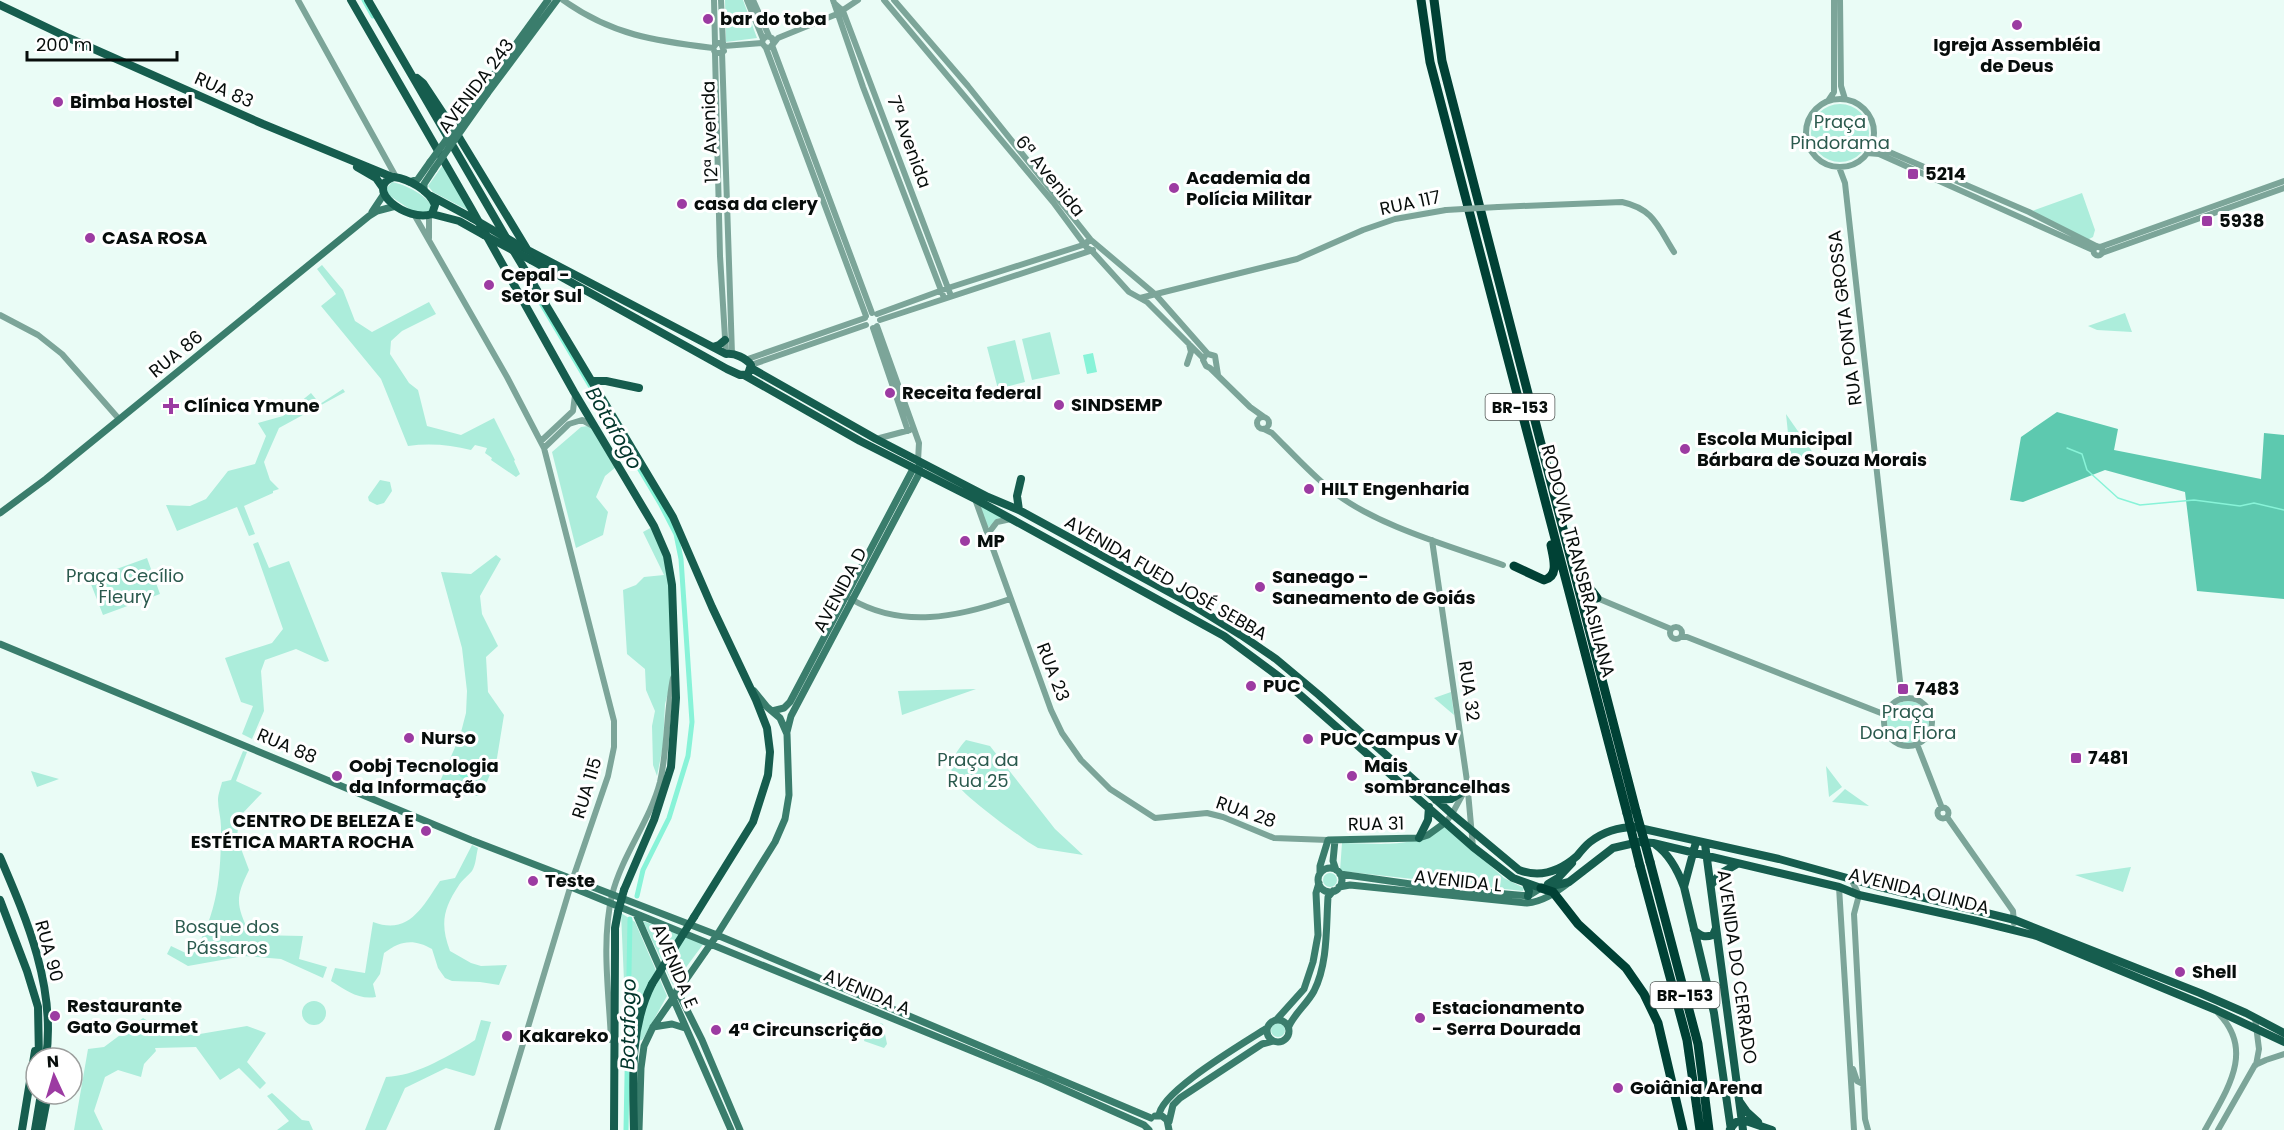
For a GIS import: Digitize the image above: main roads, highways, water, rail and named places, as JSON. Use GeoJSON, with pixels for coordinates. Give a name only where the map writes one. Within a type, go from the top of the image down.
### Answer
{"type":"FeatureCollection","features":[{"type":"Feature","properties":{"kind":"highway","name":"RODOVIA TRANSBRASILIANA"},"geometry":{"type":"LineString","coordinates":[[1421,0],[1430,62],[1544,498],[1645,864],[1698,1044],[1709,1130]]}},
{"type":"Feature","properties":{"kind":"highway","name":"RODOVIA TRANSBRASILIANA"},"geometry":{"type":"LineString","coordinates":[[1434,0],[1442,61],[1563,531],[1631,812]]}},
{"type":"Feature","properties":{"kind":"highway"},"geometry":{"type":"LineString","coordinates":[[1514,566],[1544,580],[1553,574],[1554,565],[1544,498]]}},
{"type":"Feature","properties":{"kind":"highway"},"geometry":{"type":"LineString","coordinates":[[1563,531],[1584,582],[1597,597]]}},
{"type":"Feature","properties":{"kind":"highway","name":"RODOVIA TRANSBRASILIANA"},"geometry":{"type":"LineString","coordinates":[[1645,864],[1687,1040],[1700,1130]]}},
{"type":"Feature","properties":{"kind":"highway"},"geometry":{"type":"LineString","coordinates":[[1541,888],[1553,892],[1578,924],[1626,968],[1644,994],[1659,1023],[1678,1118],[1683,1130]]}},
{"type":"Feature","properties":{"kind":"main road"},"geometry":{"type":"LineString","coordinates":[[351,0],[471,207],[574,392],[654,526],[667,556],[672,585],[675,712],[671,767],[654,820],[624,891],[615,928],[614,1130]]}},
{"type":"Feature","properties":{"kind":"main road"},"geometry":{"type":"LineString","coordinates":[[369,0],[498,224],[594,381],[673,517],[765,720],[770,740],[766,789],[753,822],[652,984],[642,1010],[634,1052],[634,1130]]}},
{"type":"Feature","properties":{"kind":"main road","name":"AVENIDA 243"},"geometry":{"type":"LineString","coordinates":[[428,194],[424,184],[432,165],[465,114],[548,0]]}},
{"type":"Feature","properties":{"kind":"main road","name":"AVENIDA 243"},"geometry":{"type":"LineString","coordinates":[[409,182],[420,177],[432,165],[557,0]]}},
{"type":"Feature","properties":{"kind":"main road","name":"RUA 83"},"geometry":{"type":"LineString","coordinates":[[0,5],[69,38],[338,155],[409,182],[428,194]]}},
{"type":"Feature","properties":{"kind":"main road"},"geometry":{"type":"LineString","coordinates":[[409,70],[423,83],[524,247]]}},
{"type":"Feature","properties":{"kind":"main road","name":"RUA 83"},"geometry":{"type":"LineString","coordinates":[[338,155],[376,178],[383,191],[396,206],[415,216],[430,215]]}},
{"type":"Feature","properties":{"kind":"main road"},"geometry":{"type":"LineString","coordinates":[[383,191],[385,183],[394,177]]}},
{"type":"Feature","properties":{"kind":"main road","name":"RUA 86"},"geometry":{"type":"LineString","coordinates":[[369,216],[379,204],[383,191]]}},
{"type":"Feature","properties":{"kind":"main road"},"geometry":{"type":"LineString","coordinates":[[428,194],[729,354]]}},
{"type":"Feature","properties":{"kind":"main road"},"geometry":{"type":"LineString","coordinates":[[428,194],[435,205],[430,215],[459,221],[720,365],[720,359],[729,354]]}},
{"type":"Feature","properties":{"kind":"main road","name":"RUA 86"},"geometry":{"type":"LineString","coordinates":[[0,513],[46,479],[369,216],[377,211],[396,206]]}},
{"type":"Feature","properties":{"kind":"main road"},"geometry":{"type":"LineString","coordinates":[[533,261],[558,268],[560,266]]}},
{"type":"Feature","properties":{"kind":"main road"},"geometry":{"type":"LineString","coordinates":[[713,346],[725,340]]}},
{"type":"Feature","properties":{"kind":"main road","name":"AVENIDA FUED JOSÉ SEBBA"},"geometry":{"type":"LineString","coordinates":[[729,354],[876,439],[988,497],[1019,510],[1218,620],[1276,659],[1519,870],[1536,874],[1546,873]]}},
{"type":"Feature","properties":{"kind":"main road"},"geometry":{"type":"LineString","coordinates":[[744,375],[748,374],[749,364]]}},
{"type":"Feature","properties":{"kind":"main road","name":"AVENIDA FUED JOSÉ SEBBA"},"geometry":{"type":"LineString","coordinates":[[720,365],[744,375],[860,441],[975,499],[1224,636],[1282,679],[1473,848],[1513,878],[1541,888]]}},
{"type":"Feature","properties":{"kind":"main road"},"geometry":{"type":"LineString","coordinates":[[594,381],[606,381],[639,388]]}},
{"type":"Feature","properties":{"kind":"main road"},"geometry":{"type":"LineString","coordinates":[[916,470],[918,461]]}},
{"type":"Feature","properties":{"kind":"main road","name":"AVENIDA D"},"geometry":{"type":"LineString","coordinates":[[787,734],[791,716],[820,663],[916,470]]}},
{"type":"Feature","properties":{"kind":"main road","name":"AVENIDA D"},"geometry":{"type":"LineString","coordinates":[[772,711],[784,708],[790,702],[916,470]]}},
{"type":"Feature","properties":{"kind":"main road"},"geometry":{"type":"LineString","coordinates":[[1019,510],[1017,496],[1021,479]]}},
{"type":"Feature","properties":{"kind":"main road"},"geometry":{"type":"LineString","coordinates":[[975,499],[977,491]]}},
{"type":"Feature","properties":{"kind":"main road"},"geometry":{"type":"LineString","coordinates":[[983,505],[988,497]]}},
{"type":"Feature","properties":{"kind":"main road","name":"RUA 88"},"geometry":{"type":"LineString","coordinates":[[0,644],[563,877],[573,878]]}},
{"type":"Feature","properties":{"kind":"main road"},"geometry":{"type":"LineString","coordinates":[[639,1130],[641,1068],[644,1047],[653,1027],[717,935],[781,831],[789,795],[787,734],[780,718],[750,686]]}},
{"type":"Feature","properties":{"kind":"main road"},"geometry":{"type":"LineString","coordinates":[[1436,800],[1451,799],[1464,791]]}},
{"type":"Feature","properties":{"kind":"main road"},"geometry":{"type":"LineString","coordinates":[[1419,838],[1428,820],[1429,807]]}},
{"type":"Feature","properties":{"kind":"main road","name":"RUA 31"},"geometry":{"type":"LineString","coordinates":[[1332,840],[1419,838],[1428,835],[1446,822]]}},
{"type":"Feature","properties":{"kind":"main road","name":"AVENIDA OLINDA"},"geometry":{"type":"LineString","coordinates":[[1546,873],[1561,867],[1589,842],[1603,833],[1622,827],[1635,827],[1779,860],[2015,920],[2189,989],[2284,1033]]}},
{"type":"Feature","properties":{"kind":"main road"},"geometry":{"type":"LineString","coordinates":[[1289,1026],[1313,992],[1324,953],[1328,897],[1342,881],[1332,861],[1332,840]]}},
{"type":"Feature","properties":{"kind":"main road"},"geometry":{"type":"LineString","coordinates":[[1149,1130],[1148,1124],[1168,1098],[1193,1077],[1267,1028],[1304,989],[1313,962],[1318,935],[1316,893],[1320,866],[1332,840]]}},
{"type":"Feature","properties":{"kind":"main road","name":"AVENIDA OLINDA"},"geometry":{"type":"LineString","coordinates":[[1541,888],[1569,882],[1613,848],[1639,842],[1653,843],[1839,887],[1859,895],[2037,936],[2216,1010],[2284,1042]]}},
{"type":"Feature","properties":{"kind":"main road","name":"AVENIDA DO CERRADO"},"geometry":{"type":"LineString","coordinates":[[1696,842],[1684,886],[1714,1012],[1731,1129]]}},
{"type":"Feature","properties":{"kind":"main road"},"geometry":{"type":"LineString","coordinates":[[1653,843],[1664,851],[1677,870],[1684,886]]}},
{"type":"Feature","properties":{"kind":"main road","name":"AVENIDA DO CERRADO"},"geometry":{"type":"LineString","coordinates":[[1705,844],[1743,1130]]}},
{"type":"Feature","properties":{"kind":"main road","name":"RUA 90"},"geometry":{"type":"LineString","coordinates":[[0,856],[37,954],[47,1004],[49,1046]]}},
{"type":"Feature","properties":{"kind":"main road"},"geometry":{"type":"LineString","coordinates":[[1541,888],[1558,878],[1571,865],[1576,856]]}},
{"type":"Feature","properties":{"kind":"main road"},"geometry":{"type":"LineString","coordinates":[[1711,885],[1720,874],[1737,864]]}},
{"type":"Feature","properties":{"kind":"main road"},"geometry":{"type":"LineString","coordinates":[[1320,873],[1329,868],[1338,872]]}},
{"type":"Feature","properties":{"kind":"main road","name":"AVENIDA L"},"geometry":{"type":"LineString","coordinates":[[1338,872],[1439,888],[1527,896],[1541,888]]}},
{"type":"Feature","properties":{"kind":"main road"},"geometry":{"type":"LineString","coordinates":[[1541,888],[1546,873]]}},
{"type":"Feature","properties":{"kind":"main road","name":"AVENIDA A"},"geometry":{"type":"LineString","coordinates":[[563,877],[570,887],[1043,1080],[1144,1125],[1149,1130]]}},
{"type":"Feature","properties":{"kind":"main road","name":"AVENIDA A"},"geometry":{"type":"LineString","coordinates":[[573,878],[717,935],[1155,1117],[1165,1117],[1169,1126]]}},
{"type":"Feature","properties":{"kind":"main road","name":"AVENIDA L"},"geometry":{"type":"LineString","coordinates":[[1336,889],[1350,885],[1536,903],[1569,882]]}},
{"type":"Feature","properties":{"kind":"main road"},"geometry":{"type":"LineString","coordinates":[[1319,883],[1323,889],[1336,889]]}},
{"type":"Feature","properties":{"kind":"main road"},"geometry":{"type":"LineString","coordinates":[[1526,884],[1529,891],[1527,896]]}},
{"type":"Feature","properties":{"kind":"main road","name":"RUA 90"},"geometry":{"type":"LineString","coordinates":[[0,900],[38,1006],[39,1046]]}},
{"type":"Feature","properties":{"kind":"main road","name":"AVENIDA E"},"geometry":{"type":"LineString","coordinates":[[636,914],[731,1130]]}},
{"type":"Feature","properties":{"kind":"main road"},"geometry":{"type":"LineString","coordinates":[[1693,929],[1702,936],[1708,937],[1713,935],[1717,927]]}},
{"type":"Feature","properties":{"kind":"main road"},"geometry":{"type":"LineString","coordinates":[[2185,998],[2189,989]]}},
{"type":"Feature","properties":{"kind":"main road","name":"AVENIDA E"},"geometry":{"type":"LineString","coordinates":[[677,990],[702,1040],[740,1130]]}},
{"type":"Feature","properties":{"kind":"main road"},"geometry":{"type":"LineString","coordinates":[[2199,1004],[2203,995]]}},
{"type":"Feature","properties":{"kind":"main road"},"geometry":{"type":"LineString","coordinates":[[1169,1126],[1173,1105],[1180,1098],[1262,1044],[1286,1039],[1290,1033],[1289,1026],[1277,1019]]}},
{"type":"Feature","properties":{"kind":"main road"},"geometry":{"type":"LineString","coordinates":[[653,1027],[672,1024],[686,1028]]}},
{"type":"Feature","properties":{"kind":"main road"},"geometry":{"type":"LineString","coordinates":[[22,1130],[39,1025]]}},
{"type":"Feature","properties":{"kind":"main road"},"geometry":{"type":"LineString","coordinates":[[1267,1028],[1268,1035],[1273,1041]]}},
{"type":"Feature","properties":{"kind":"main road"},"geometry":{"type":"LineString","coordinates":[[1739,1100],[1747,1112],[1762,1125]]}},
{"type":"Feature","properties":{"kind":"main road"},"geometry":{"type":"LineString","coordinates":[[27,1130],[31,1106]]}},
{"type":"Feature","properties":{"kind":"main road"},"geometry":{"type":"LineString","coordinates":[[35,1130],[39,1106]]}},
{"type":"Feature","properties":{"kind":"main road"},"geometry":{"type":"LineString","coordinates":[[41,1130],[46,1106]]}},
{"type":"Feature","properties":{"kind":"main road"},"geometry":{"type":"LineString","coordinates":[[1731,1129],[1736,1122],[1742,1120],[1772,1130]]}},
{"type":"Feature","properties":{"kind":"waterway","name":"Botafogo"},"geometry":{"type":"LineString","coordinates":[[364,0],[373,16]]}},
{"type":"Feature","properties":{"kind":"waterway","name":"Botafogo"},"geometry":{"type":"LineString","coordinates":[[538,298],[661,505],[676,534],[681,559],[692,722],[688,756],[669,818],[643,870],[637,896]]}},
{"type":"Feature","properties":{"kind":"waterway"},"geometry":{"type":"LineString","coordinates":[[2067,448],[2082,454],[2087,470],[2118,498],[2140,505],[2194,500],[2240,506],[2254,503],[2284,510]]}},
{"type":"Feature","properties":{"kind":"waterway","name":"Botafogo"},"geometry":{"type":"LineString","coordinates":[[626,1130],[630,919]]}},
{"type":"Feature","properties":{"kind":"place","name":"bar do toba"},"geometry":{"type":"Point","coordinates":[708,19]}},
{"type":"Feature","properties":{"kind":"place","name":"Igreja Assembléia de Deus"},"geometry":{"type":"Point","coordinates":[2017,25]}},
{"type":"Feature","properties":{"kind":"place","name":"Bimba Hostel"},"geometry":{"type":"Point","coordinates":[58,102]}},
{"type":"Feature","properties":{"kind":"place","name":"5214"},"geometry":{"type":"Point","coordinates":[1913,174]}},
{"type":"Feature","properties":{"kind":"place","name":"Academia da Polícia Militar"},"geometry":{"type":"Point","coordinates":[1174,188]}},
{"type":"Feature","properties":{"kind":"place","name":"casa da clery"},"geometry":{"type":"Point","coordinates":[682,204]}},
{"type":"Feature","properties":{"kind":"place","name":"5938"},"geometry":{"type":"Point","coordinates":[2207,221]}},
{"type":"Feature","properties":{"kind":"place","name":"CASA ROSA"},"geometry":{"type":"Point","coordinates":[90,238]}},
{"type":"Feature","properties":{"kind":"place","name":"Cepal - Setor Sul"},"geometry":{"type":"Point","coordinates":[489,285]}},
{"type":"Feature","properties":{"kind":"place","name":"Receita federal"},"geometry":{"type":"Point","coordinates":[890,393]}},
{"type":"Feature","properties":{"kind":"place","name":"SINDSEMP"},"geometry":{"type":"Point","coordinates":[1059,405]}},
{"type":"Feature","properties":{"kind":"place","name":"Clínica Ymune"},"geometry":{"type":"Point","coordinates":[171,406]}},
{"type":"Feature","properties":{"kind":"place","name":"Escola Municipal Bárbara de Souza Morais"},"geometry":{"type":"Point","coordinates":[1685,449]}},
{"type":"Feature","properties":{"kind":"place","name":"HILT Engenharia"},"geometry":{"type":"Point","coordinates":[1309,489]}},
{"type":"Feature","properties":{"kind":"place","name":"MP"},"geometry":{"type":"Point","coordinates":[965,541]}},
{"type":"Feature","properties":{"kind":"place","name":"Saneago - Saneamento de Goiás"},"geometry":{"type":"Point","coordinates":[1260,587]}},
{"type":"Feature","properties":{"kind":"place","name":"PUC"},"geometry":{"type":"Point","coordinates":[1251,686]}},
{"type":"Feature","properties":{"kind":"place","name":"7483"},"geometry":{"type":"Point","coordinates":[1903,689]}},
{"type":"Feature","properties":{"kind":"place","name":"Nurso"},"geometry":{"type":"Point","coordinates":[409,738]}},
{"type":"Feature","properties":{"kind":"place","name":"PUC Campus V"},"geometry":{"type":"Point","coordinates":[1308,739]}},
{"type":"Feature","properties":{"kind":"place","name":"7481"},"geometry":{"type":"Point","coordinates":[2076,758]}},
{"type":"Feature","properties":{"kind":"place","name":"Oobj Tecnologia da Informação"},"geometry":{"type":"Point","coordinates":[337,776]}},
{"type":"Feature","properties":{"kind":"place","name":"Mais sombrancelhas"},"geometry":{"type":"Point","coordinates":[1352,776]}},
{"type":"Feature","properties":{"kind":"place","name":"CENTRO DE BELEZA E ESTÉTICA MARTA ROCHA"},"geometry":{"type":"Point","coordinates":[426,831]}},
{"type":"Feature","properties":{"kind":"place","name":"Teste"},"geometry":{"type":"Point","coordinates":[533,881]}},
{"type":"Feature","properties":{"kind":"place","name":"Shell"},"geometry":{"type":"Point","coordinates":[2180,972]}},
{"type":"Feature","properties":{"kind":"place","name":"Restaurante Gato Gourmet"},"geometry":{"type":"Point","coordinates":[55,1016]}},
{"type":"Feature","properties":{"kind":"place","name":"Estacionamento - Serra Dourada"},"geometry":{"type":"Point","coordinates":[1420,1018]}},
{"type":"Feature","properties":{"kind":"place","name":"4ª Circunscrição"},"geometry":{"type":"Point","coordinates":[716,1030]}},
{"type":"Feature","properties":{"kind":"place","name":"Kakareko"},"geometry":{"type":"Point","coordinates":[507,1036]}},
{"type":"Feature","properties":{"kind":"place","name":"Goiânia Arena"},"geometry":{"type":"Point","coordinates":[1618,1088]}},
{"type":"Feature","properties":{"kind":"park label","name":"Praça Pindorama"},"geometry":{"type":"Point","coordinates":[1840,132]}},
{"type":"Feature","properties":{"kind":"park label","name":"Praça Cecílio Fleury"},"geometry":{"type":"Point","coordinates":[125,586]}},
{"type":"Feature","properties":{"kind":"park label","name":"Praça Dona Flora"},"geometry":{"type":"Point","coordinates":[1908,722]}},
{"type":"Feature","properties":{"kind":"park label","name":"Praça da Rua 25"},"geometry":{"type":"Point","coordinates":[978,770]}},
{"type":"Feature","properties":{"kind":"park label","name":"Bosque dos Pássaros"},"geometry":{"type":"Point","coordinates":[227,937]}}]}
